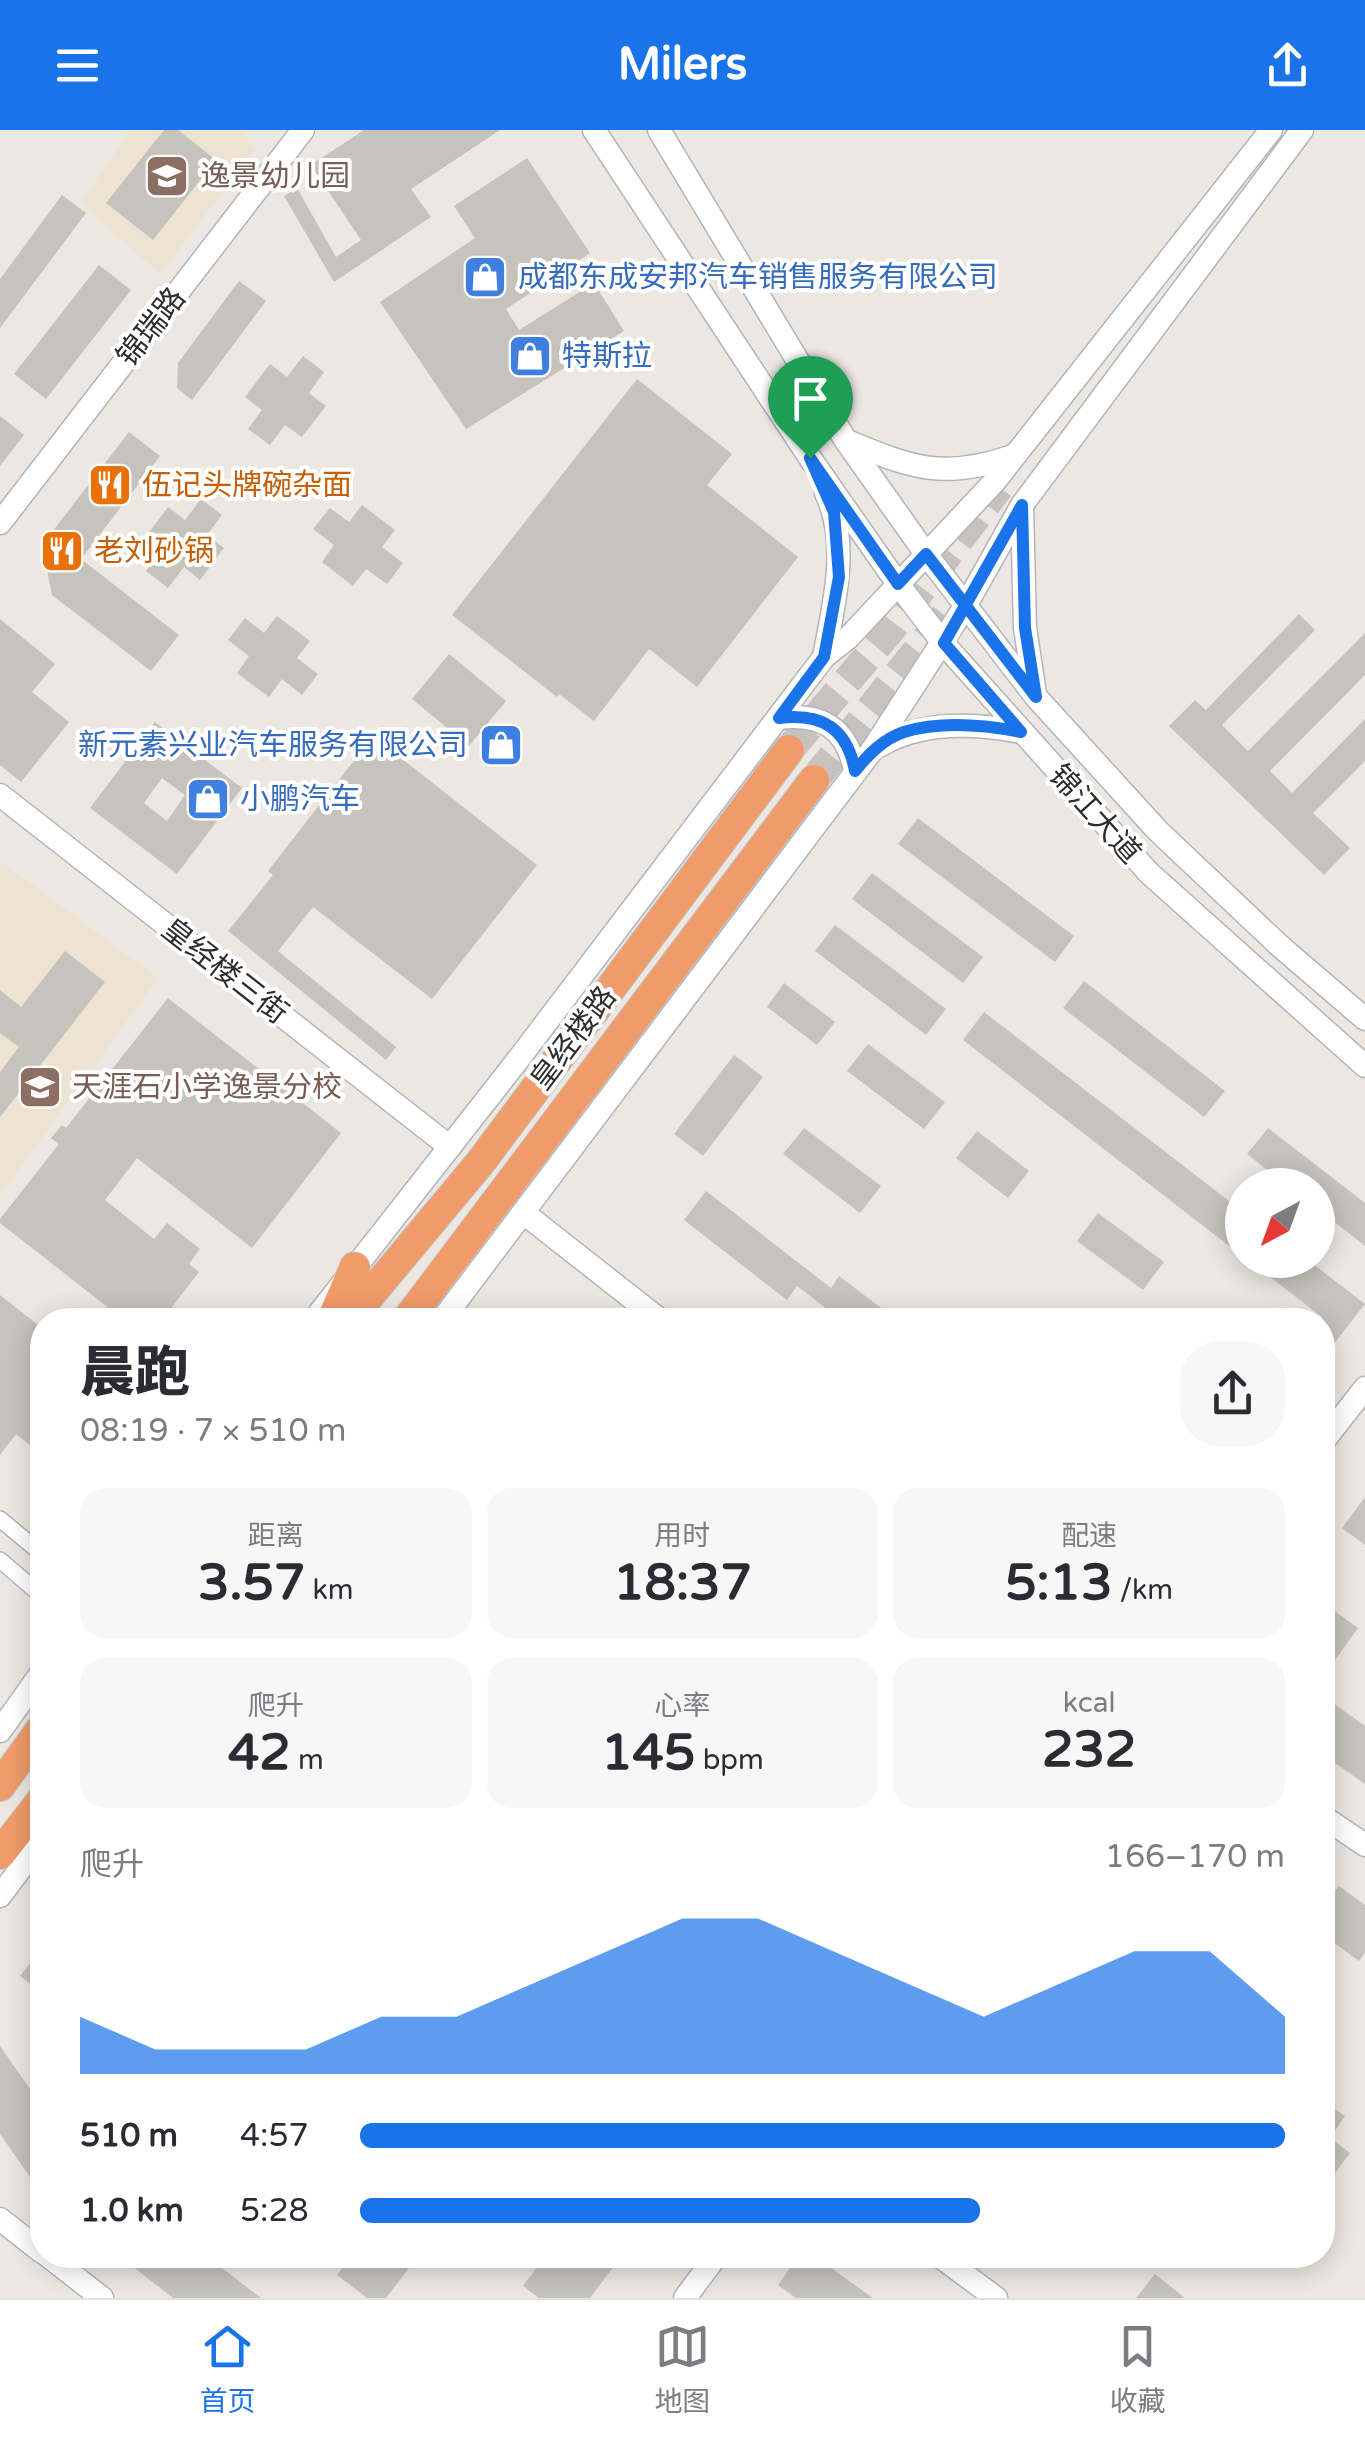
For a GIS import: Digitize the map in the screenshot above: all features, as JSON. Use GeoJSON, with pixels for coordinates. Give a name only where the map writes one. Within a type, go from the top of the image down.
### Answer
{"type":"FeatureCollection","features":[{"type":"Feature","properties":{"kind":"highway","name":"皇经楼路"},"geometry":{"type":"LineString","coordinates":[[359,1308],[480,1163],[789,750]]}},
{"type":"Feature","properties":{"kind":"highway","name":"皇经楼路"},"geometry":{"type":"LineString","coordinates":[[416,1308],[814,780]]}},
{"type":"Feature","properties":{"kind":"highway"},"geometry":{"type":"LineString","coordinates":[[337,1308],[355,1267]]}},
{"type":"Feature","properties":{"kind":"highway"},"geometry":{"type":"LineString","coordinates":[[0,1786],[30,1745]]}},
{"type":"Feature","properties":{"kind":"highway"},"geometry":{"type":"LineString","coordinates":[[0,1854],[30,1815]]}},
{"type":"Feature","properties":{"kind":"main road","name":"锦瑞路"},"geometry":{"type":"LineString","coordinates":[[0,523],[302,130]]}},
{"type":"Feature","properties":{"kind":"main road","name":"锦江大道"},"geometry":{"type":"LineString","coordinates":[[594,130],[810,458],[944,643],[1149,873],[1365,1066]]}},
{"type":"Feature","properties":{"kind":"main road","name":"锦江大道"},"geometry":{"type":"LineString","coordinates":[[659,130],[846,441],[926,554],[1036,697],[1158,831],[1281,947],[1365,1018]]}},
{"type":"Feature","properties":{"kind":"main road"},"geometry":{"type":"LineString","coordinates":[[323,1308],[824,657],[848,638],[1017,455],[1271,130]]}},
{"type":"Feature","properties":{"kind":"main road"},"geometry":{"type":"LineString","coordinates":[[451,1308],[873,750],[944,643],[1022,505],[1302,130]]}},
{"type":"Feature","properties":{"kind":"main road"},"geometry":{"type":"LineString","coordinates":[[846,441],[906,465],[952,470],[1017,455]]}},
{"type":"Feature","properties":{"kind":"main road"},"geometry":{"type":"LineString","coordinates":[[810,458],[834,512],[837,544],[839,577],[824,657]]}},
{"type":"Feature","properties":{"kind":"main road"},"geometry":{"type":"LineString","coordinates":[[1022,505],[1025,628],[1036,697]]}},
{"type":"Feature","properties":{"kind":"main road"},"geometry":{"type":"LineString","coordinates":[[779,718],[810,717],[828,725],[851,750],[855,771]]}},
{"type":"Feature","properties":{"kind":"main road"},"geometry":{"type":"LineString","coordinates":[[873,750],[903,732],[939,727],[988,726],[1021,732]]}},
{"type":"Feature","properties":{"kind":"main road","name":"皇经楼三街"},"geometry":{"type":"LineString","coordinates":[[0,795],[450,1147]]}},
{"type":"Feature","properties":{"kind":"main road"},"geometry":{"type":"LineString","coordinates":[[524,1214],[645,1308]]}},
{"type":"Feature","properties":{"kind":"main road"},"geometry":{"type":"LineString","coordinates":[[1335,1426],[1365,1388]]}},
{"type":"Feature","properties":{"kind":"main road"},"geometry":{"type":"LineString","coordinates":[[0,1730],[30,1689]]}},
{"type":"Feature","properties":{"kind":"main road"},"geometry":{"type":"LineString","coordinates":[[1335,1825],[1365,1845]]}},
{"type":"Feature","properties":{"kind":"main road"},"geometry":{"type":"LineString","coordinates":[[0,1896],[30,1856]]}},
{"type":"Feature","properties":{"kind":"main road"},"geometry":{"type":"LineString","coordinates":[[0,2219],[30,2242]]}},
{"type":"Feature","properties":{"kind":"main road"},"geometry":{"type":"LineString","coordinates":[[63,2268],[102,2298]]}},
{"type":"Feature","properties":{"kind":"main road"},"geometry":{"type":"LineString","coordinates":[[685,2298],[707,2268]]}},
{"type":"Feature","properties":{"kind":"main road"},"geometry":{"type":"LineString","coordinates":[[956,2268],[996,2298]]}},
{"type":"Feature","properties":{"kind":"street"},"geometry":{"type":"LineString","coordinates":[[0,1519],[30,1544]]}},
{"type":"Feature","properties":{"kind":"street"},"geometry":{"type":"LineString","coordinates":[[0,1560],[30,1586]]}},
{"type":"Feature","properties":{"kind":"shaded area","name":"逸景幼儿园"},"geometry":{"type":"Polygon","coordinates":[[[130,130],[241,130],[255,150],[160,274],[81,203],[130,130]]]}},
{"type":"Feature","properties":{"kind":"shaded area","name":"天涯石小学逸景分校"},"geometry":{"type":"Polygon","coordinates":[[[0,861],[158,978],[0,1195],[0,861]]]}},
{"type":"Feature","properties":{"kind":"building"},"geometry":{"type":"Polygon","coordinates":[[[164,130],[178,130],[216,160],[153,240],[106,203],[164,130]]]}},
{"type":"Feature","properties":{"kind":"building"},"geometry":{"type":"Polygon","coordinates":[[[364,130],[500,130],[411,189],[431,217],[334,282],[284,196],[297,188],[336,257],[361,240],[311,165],[364,130]]]}},
{"type":"Feature","properties":{"kind":"building"},"geometry":{"type":"Polygon","coordinates":[[[527,158],[590,253],[506,309],[519,330],[594,283],[624,331],[466,429],[380,302],[475,238],[454,206],[527,158]]]}},
{"type":"Feature","properties":{"kind":"building"},"geometry":{"type":"Polygon","coordinates":[[[62,195],[86,213],[0,328],[0,279],[62,195]]]}},
{"type":"Feature","properties":{"kind":"building"},"geometry":{"type":"Polygon","coordinates":[[[99,265],[131,290],[46,399],[14,374],[99,265]]]}},
{"type":"Feature","properties":{"kind":"building"},"geometry":{"type":"Polygon","coordinates":[[[239,281],[266,301],[192,400],[177,388],[178,363],[239,281]]]}},
{"type":"Feature","properties":{"kind":"building"},"geometry":{"type":"Polygon","coordinates":[[[303,356],[324,372],[309,393],[326,406],[302,437],[285,425],[270,445],[248,429],[262,410],[245,397],[270,364],[287,377],[303,356]]]}},
{"type":"Feature","properties":{"kind":"building"},"geometry":{"type":"Polygon","coordinates":[[[637,379],[732,454],[707,485],[798,557],[697,687],[649,649],[594,721],[452,615],[637,379]]]}},
{"type":"Feature","properties":{"kind":"building"},"geometry":{"type":"Polygon","coordinates":[[[0,416],[24,435],[0,466],[0,416]]]}},
{"type":"Feature","properties":{"kind":"building"},"geometry":{"type":"Polygon","coordinates":[[[129,432],[160,456],[81,559],[179,635],[151,671],[52,595],[42,545],[129,432]]]}},
{"type":"Feature","properties":{"kind":"building"},"geometry":{"type":"Polygon","coordinates":[[[201,499],[222,515],[207,535],[224,548],[200,580],[184,567],[168,588],[146,571],[160,552],[144,539],[168,507],[185,520],[201,499]]]}},
{"type":"Feature","properties":{"kind":"building"},"geometry":{"type":"Polygon","coordinates":[[[362,505],[395,530],[382,547],[403,563],[387,584],[366,569],[353,586],[322,562],[334,545],[313,529],[330,508],[349,522],[362,505]]]}},
{"type":"Feature","properties":{"kind":"building"},"geometry":{"type":"Polygon","coordinates":[[[1299,614],[1315,630],[1222,725],[1248,751],[1365,633],[1365,675],[1270,771],[1292,793],[1365,719],[1365,761],[1313,813],[1350,848],[1324,875],[1169,726],[1195,700],[1206,710],[1299,614]]]}},
{"type":"Feature","properties":{"kind":"building"},"geometry":{"type":"Polygon","coordinates":[[[277,616],[310,641],[297,658],[318,674],[302,695],[282,679],[269,697],[237,673],[249,656],[228,640],[245,618],[264,633],[277,616]]]}},
{"type":"Feature","properties":{"kind":"building"},"geometry":{"type":"Polygon","coordinates":[[[0,619],[55,664],[32,692],[69,722],[21,782],[0,765],[0,619]]]}},
{"type":"Feature","properties":{"kind":"building"},"geometry":{"type":"Polygon","coordinates":[[[449,654],[506,701],[469,746],[412,699],[449,654]]]}},
{"type":"Feature","properties":{"kind":"building","name":"小鹏汽车"},"geometry":{"type":"Polygon","coordinates":[[[155,722],[242,788],[177,874],[90,808],[155,722]],[[162,778],[144,803],[167,821],[185,795],[162,778]]]}},
{"type":"Feature","properties":{"kind":"building"},"geometry":{"type":"Polygon","coordinates":[[[373,736],[537,865],[432,999],[313,907],[278,951],[396,1047],[386,1060],[228,931],[273,875],[268,871],[373,736]]]}},
{"type":"Feature","properties":{"kind":"building"},"geometry":{"type":"Polygon","coordinates":[[[918,818],[1074,936],[1055,962],[898,844],[918,818]]]}},
{"type":"Feature","properties":{"kind":"building"},"geometry":{"type":"Polygon","coordinates":[[[872,873],[983,957],[963,983],[852,899],[872,873]]]}},
{"type":"Feature","properties":{"kind":"building"},"geometry":{"type":"Polygon","coordinates":[[[835,925],[946,1009],[926,1035],[815,951],[835,925]]]}},
{"type":"Feature","properties":{"kind":"building"},"geometry":{"type":"Polygon","coordinates":[[[65,951],[105,982],[0,1117],[0,1072],[19,1047],[0,1033],[0,990],[21,1007],[65,951]]]}},
{"type":"Feature","properties":{"kind":"building"},"geometry":{"type":"Polygon","coordinates":[[[1084,981],[1225,1091],[1204,1117],[1063,1008],[1084,981]]]}},
{"type":"Feature","properties":{"kind":"building"},"geometry":{"type":"Polygon","coordinates":[[[784,983],[835,1022],[817,1045],[767,1007],[784,983]]]}},
{"type":"Feature","properties":{"kind":"building"},"geometry":{"type":"Polygon","coordinates":[[[168,998],[341,1133],[252,1248],[137,1158],[105,1200],[154,1239],[167,1223],[200,1249],[189,1264],[199,1272],[171,1308],[109,1308],[0,1223],[59,1144],[51,1138],[62,1125],[66,1128],[168,998]]]}},
{"type":"Feature","properties":{"kind":"building"},"geometry":{"type":"Polygon","coordinates":[[[984,1012],[1225,1198],[1225,1243],[963,1040],[984,1012]]]}},
{"type":"Feature","properties":{"kind":"building"},"geometry":{"type":"Polygon","coordinates":[[[868,1044],[945,1102],[924,1129],[847,1071],[868,1044]]]}},
{"type":"Feature","properties":{"kind":"building"},"geometry":{"type":"Polygon","coordinates":[[[734,1055],[763,1077],[703,1156],[674,1134],[734,1055]]]}},
{"type":"Feature","properties":{"kind":"building"},"geometry":{"type":"Polygon","coordinates":[[[804,1128],[881,1186],[860,1213],[783,1154],[804,1128]]]}},
{"type":"Feature","properties":{"kind":"building"},"geometry":{"type":"Polygon","coordinates":[[[1268,1128],[1320,1168],[1265,1168],[1247,1154],[1268,1128]]]}},
{"type":"Feature","properties":{"kind":"building"},"geometry":{"type":"Polygon","coordinates":[[[977,1131],[1029,1171],[1008,1198],[956,1158],[977,1131]]]}},
{"type":"Feature","properties":{"kind":"building"},"geometry":{"type":"Polygon","coordinates":[[[1335,1180],[1365,1203],[1365,1246],[1335,1222],[1335,1180]]]}},
{"type":"Feature","properties":{"kind":"building"},"geometry":{"type":"Polygon","coordinates":[[[706,1191],[831,1288],[839,1276],[881,1308],[825,1308],[797,1286],[787,1300],[684,1220],[706,1191]]]}},
{"type":"Feature","properties":{"kind":"building"},"geometry":{"type":"Polygon","coordinates":[[[1098,1213],[1164,1262],[1143,1290],[1077,1241],[1098,1213]]]}},
{"type":"Feature","properties":{"kind":"building"},"geometry":{"type":"Polygon","coordinates":[[[1271,1278],[1331,1278],[1365,1304],[1335,1342],[1335,1308],[1310,1308],[1271,1278]]]}},
{"type":"Feature","properties":{"kind":"building"},"geometry":{"type":"Polygon","coordinates":[[[0,1295],[30,1319],[30,1445],[16,1434],[0,1455],[0,1295]]]}},
{"type":"Feature","properties":{"kind":"building"},"geometry":{"type":"Polygon","coordinates":[[[1365,1497],[1365,1545],[1342,1528],[1365,1497]]]}},
{"type":"Feature","properties":{"kind":"building"},"geometry":{"type":"Polygon","coordinates":[[[1335,1611],[1358,1628],[1335,1660],[1335,1611]]]}},
{"type":"Feature","properties":{"kind":"building"},"geometry":{"type":"Polygon","coordinates":[[[1335,1704],[1365,1726],[1365,1784],[1335,1763],[1335,1704]]]}},
{"type":"Feature","properties":{"kind":"building"},"geometry":{"type":"Polygon","coordinates":[[[1339,1886],[1365,1905],[1365,1952],[1359,1961],[1335,1943],[1335,1891],[1339,1886]]]}},
{"type":"Feature","properties":{"kind":"building"},"geometry":{"type":"Polygon","coordinates":[[[30,1963],[30,1984],[20,1976],[30,1963]]]}},
{"type":"Feature","properties":{"kind":"building"},"geometry":{"type":"Polygon","coordinates":[[[0,2046],[30,2089],[30,2177],[0,2134],[0,2046]]]}},
{"type":"Feature","properties":{"kind":"building"},"geometry":{"type":"Polygon","coordinates":[[[1335,2109],[1345,2116],[1335,2131],[1335,2109]]]}},
{"type":"Feature","properties":{"kind":"building"},"geometry":{"type":"Polygon","coordinates":[[[1335,2142],[1350,2153],[1335,2173],[1335,2142]]]}},
{"type":"Feature","properties":{"kind":"building"},"geometry":{"type":"Polygon","coordinates":[[[135,2268],[222,2268],[261,2298],[173,2298],[135,2268]]]}},
{"type":"Feature","properties":{"kind":"building"},"geometry":{"type":"Polygon","coordinates":[[[342,2268],[409,2268],[386,2298],[367,2298],[337,2275],[342,2268]]]}},
{"type":"Feature","properties":{"kind":"building"},"geometry":{"type":"Polygon","coordinates":[[[536,2268],[612,2268],[590,2298],[539,2298],[523,2286],[536,2268]]]}},
{"type":"Feature","properties":{"kind":"building"},"geometry":{"type":"Polygon","coordinates":[[[790,2268],[831,2268],[873,2298],[796,2298],[778,2285],[790,2268]]]}},
{"type":"Feature","properties":{"kind":"building"},"geometry":{"type":"Polygon","coordinates":[[[1155,2274],[1185,2298],[1136,2298],[1155,2274]]]}},
{"type":"Feature","properties":{"kind":"tunnel"},"geometry":{"type":"LineString","coordinates":[[789,750],[891,629],[999,487]]}},
{"type":"Feature","properties":{"kind":"tunnel"},"geometry":{"type":"LineString","coordinates":[[814,780],[968,587]]}},
{"type":"Feature","properties":{"kind":"place","name":"逸景幼儿园"},"geometry":{"type":"Point","coordinates":[167,176]}},
{"type":"Feature","properties":{"kind":"place","name":"成都东成安邦汽车销售服务有限公司"},"geometry":{"type":"Point","coordinates":[485,277]}},
{"type":"Feature","properties":{"kind":"place","name":"特斯拉"},"geometry":{"type":"Point","coordinates":[530,356]}},
{"type":"Feature","properties":{"kind":"place","name":"伍记头牌碗杂面"},"geometry":{"type":"Point","coordinates":[110,485]}},
{"type":"Feature","properties":{"kind":"place","name":"老刘砂锅"},"geometry":{"type":"Point","coordinates":[62,551]}},
{"type":"Feature","properties":{"kind":"place","name":"新元素兴业汽车服务有限公司"},"geometry":{"type":"Point","coordinates":[501,745]}},
{"type":"Feature","properties":{"kind":"place","name":"小鹏汽车"},"geometry":{"type":"Point","coordinates":[208,799]}},
{"type":"Feature","properties":{"kind":"place","name":"天涯石小学逸景分校"},"geometry":{"type":"Point","coordinates":[40,1087]}},
{"type":"Feature","properties":{"kind":"route"},"geometry":{"type":"LineString","coordinates":[[810,458],[834,512],[839,577],[824,657],[779,718],[810,717],[828,725],[851,750],[855,771],[873,750],[903,732],[988,726],[1021,732],[944,643],[966,605],[1022,505],[1025,628],[1036,697],[991,640],[966,605],[926,554],[898,584],[810,458]]}}]}
